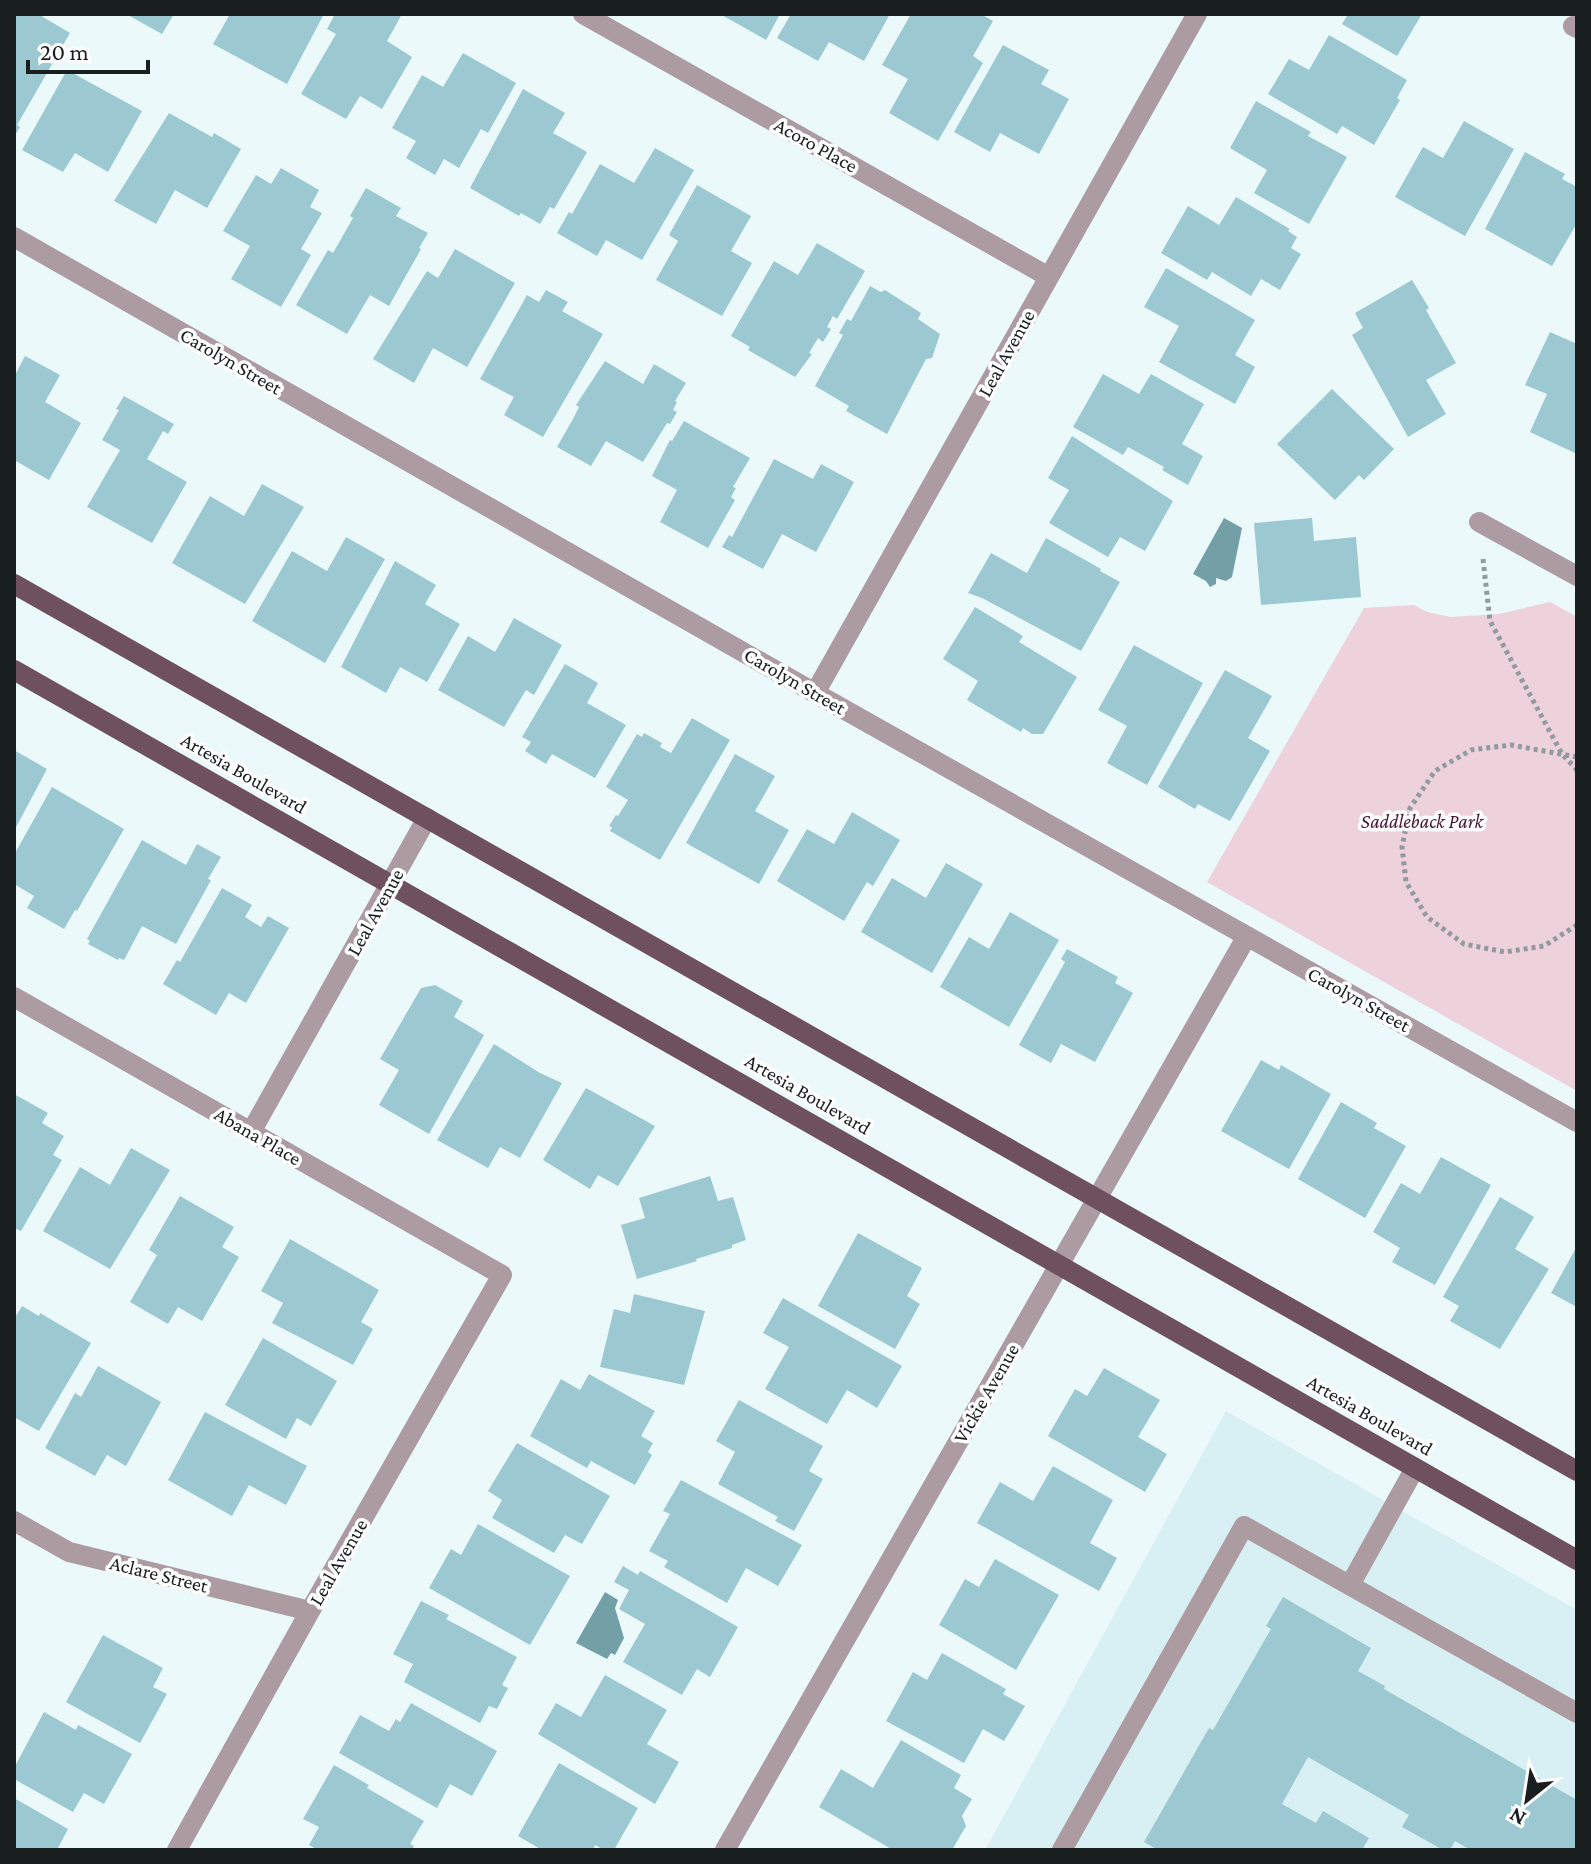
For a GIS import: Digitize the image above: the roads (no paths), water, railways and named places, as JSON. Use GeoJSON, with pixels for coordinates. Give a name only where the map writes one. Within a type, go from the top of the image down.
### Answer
{"type":"FeatureCollection","features":[{"type":"Feature","properties":{"kind":"main road"},"geometry":{"type":"LineString","coordinates":[[14,584],[1577,1471]]}},
{"type":"Feature","properties":{"kind":"main road","name":"Artesia Boulevard"},"geometry":{"type":"LineString","coordinates":[[14,670],[1577,1560]]}},
{"type":"Feature","properties":{"kind":"street","name":"Acoro Place"},"geometry":{"type":"LineString","coordinates":[[583,14],[1049,277]]}},
{"type":"Feature","properties":{"kind":"street","name":"Leal Avenue"},"geometry":{"type":"LineString","coordinates":[[815,693],[1197,14]]}},
{"type":"Feature","properties":{"kind":"street","name":"Carolyn Street"},"geometry":{"type":"LineString","coordinates":[[14,237],[1577,1122]]}},
{"type":"Feature","properties":{"kind":"street"},"geometry":{"type":"LineString","coordinates":[[1479,522],[1577,576]]}},
{"type":"Feature","properties":{"kind":"street","name":"Leal Avenue"},"geometry":{"type":"LineString","coordinates":[[251,1132],[427,818]]}},
{"type":"Feature","properties":{"kind":"street","name":"Vickie Avenue"},"geometry":{"type":"LineString","coordinates":[[725,1850],[1247,936]]}},
{"type":"Feature","properties":{"kind":"street","name":"Abana Place"},"geometry":{"type":"LineString","coordinates":[[14,997],[502,1275]]}},
{"type":"Feature","properties":{"kind":"street","name":"Leal Avenue"},"geometry":{"type":"LineString","coordinates":[[177,1850],[502,1275]]}},
{"type":"Feature","properties":{"kind":"street"},"geometry":{"type":"LineString","coordinates":[[1350,1585],[1415,1468]]}},
{"type":"Feature","properties":{"kind":"street","name":"Aclare Street"},"geometry":{"type":"LineString","coordinates":[[14,1521],[69,1552],[310,1611]]}},
{"type":"Feature","properties":{"kind":"street"},"geometry":{"type":"LineString","coordinates":[[1062,1850],[1244,1526],[1577,1713]]}},
{"type":"Feature","properties":{"kind":"water"},"geometry":{"type":"Polygon","coordinates":[[[1224,518],[1242,528],[1232,577],[1226,581],[1216,578],[1216,584],[1210,587],[1193,574],[1224,518]]]}},
{"type":"Feature","properties":{"kind":"water"},"geometry":{"type":"Polygon","coordinates":[[[605,1592],[618,1600],[615,1608],[624,1638],[615,1655],[611,1653],[607,1659],[576,1643],[605,1592]]]}},
{"type":"Feature","properties":{"kind":"park label","name":"Saddleback Park"},"geometry":{"type":"Point","coordinates":[1422,821]}}]}
